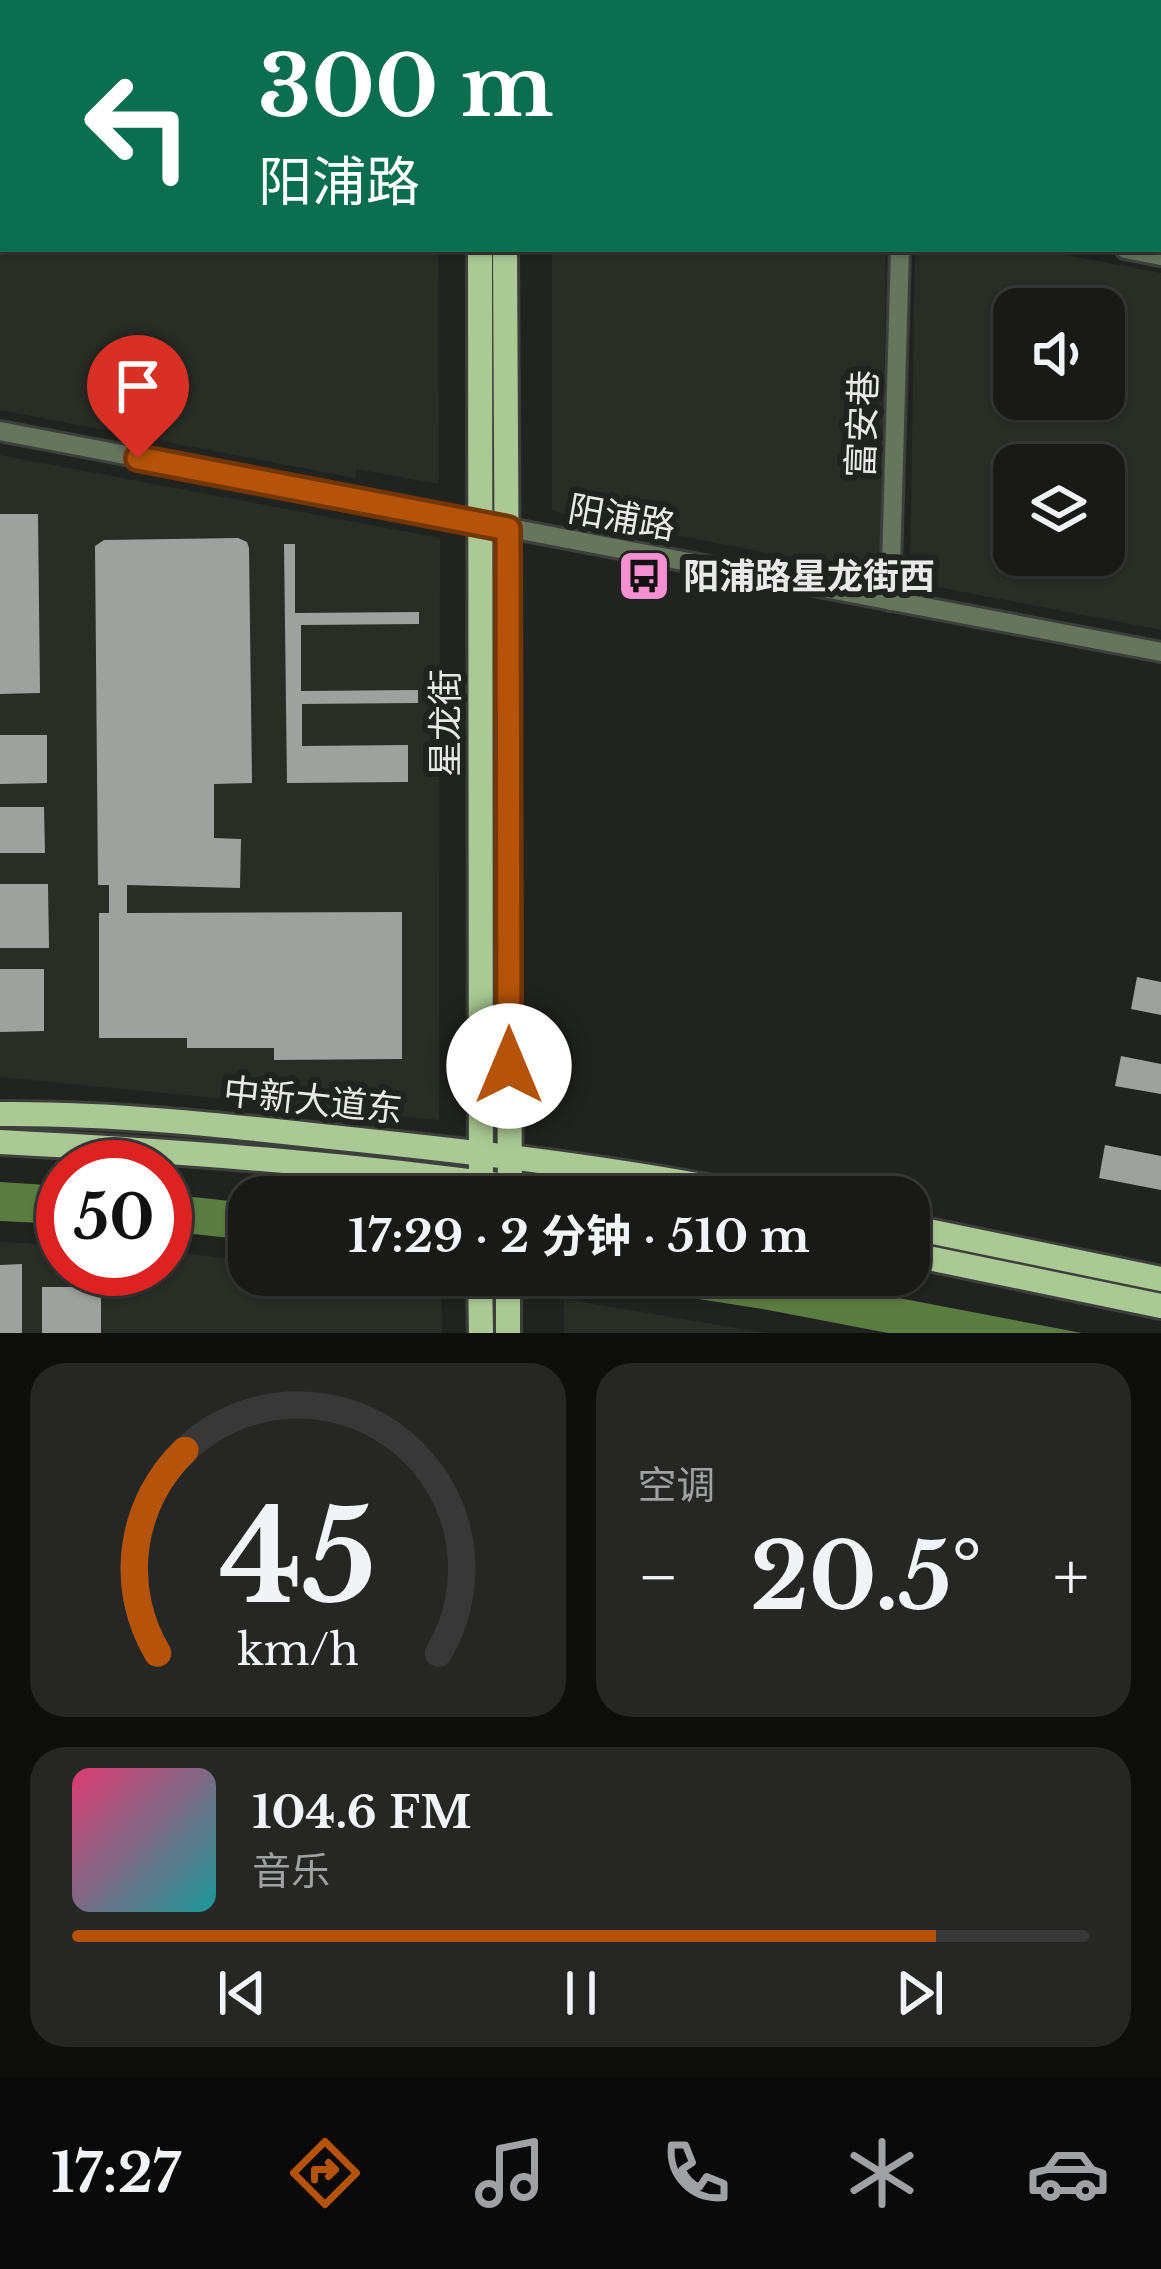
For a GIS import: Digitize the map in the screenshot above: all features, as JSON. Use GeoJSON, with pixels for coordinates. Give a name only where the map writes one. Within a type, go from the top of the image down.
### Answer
{"type":"FeatureCollection","features":[{"type":"Feature","properties":{"kind":"main road","name":"星龙街"},"geometry":{"type":"LineString","coordinates":[[480,252],[481,1176]]}},
{"type":"Feature","properties":{"kind":"main road","name":"星龙街"},"geometry":{"type":"LineString","coordinates":[[505,252],[510,1176]]}},
{"type":"Feature","properties":{"kind":"main road","name":"中新大道东"},"geometry":{"type":"LineString","coordinates":[[0,1114],[229,1127],[480,1152],[628,1176]]}},
{"type":"Feature","properties":{"kind":"main road","name":"中新大道东"},"geometry":{"type":"LineString","coordinates":[[0,1142],[169,1150],[377,1176]]}},
{"type":"Feature","properties":{"kind":"main road"},"geometry":{"type":"LineString","coordinates":[[930,1231],[1161,1279]]}},
{"type":"Feature","properties":{"kind":"main road"},"geometry":{"type":"LineString","coordinates":[[930,1258],[1161,1306]]}},
{"type":"Feature","properties":{"kind":"main road"},"geometry":{"type":"LineString","coordinates":[[481,1296],[481,1333]]}},
{"type":"Feature","properties":{"kind":"main road"},"geometry":{"type":"LineString","coordinates":[[508,1296],[508,1333]]}},
{"type":"Feature","properties":{"kind":"street","name":"富安巷"},"geometry":{"type":"LineString","coordinates":[[890,601],[900,252]]}},
{"type":"Feature","properties":{"kind":"street","name":"阳浦路"},"geometry":{"type":"LineString","coordinates":[[0,431],[1161,652]]}},
{"type":"Feature","properties":{"kind":"shaded area"},"geometry":{"type":"Polygon","coordinates":[[[0,252],[438,252],[439,484],[356,469],[355,478],[0,410],[0,252]]]}},
{"type":"Feature","properties":{"kind":"shaded area"},"geometry":{"type":"Polygon","coordinates":[[[552,252],[886,252],[881,553],[876,561],[855,570],[552,511],[552,252]]]}},
{"type":"Feature","properties":{"kind":"shaded area"},"geometry":{"type":"Polygon","coordinates":[[[915,252],[1050,252],[1161,273],[1161,630],[922,584],[910,573],[915,252]]]}},
{"type":"Feature","properties":{"kind":"shaded area"},"geometry":{"type":"Polygon","coordinates":[[[0,455],[440,538],[439,1120],[0,1077],[0,455]]]}},
{"type":"Feature","properties":{"kind":"shaded area"},"geometry":{"type":"Polygon","coordinates":[[[0,1182],[36,1184],[36,1223],[0,1221],[0,1182]]]}},
{"type":"Feature","properties":{"kind":"shaded area"},"geometry":{"type":"Polygon","coordinates":[[[192,1197],[228,1201],[228,1238],[192,1234],[192,1197]]]}},
{"type":"Feature","properties":{"kind":"shaded area"},"geometry":{"type":"Polygon","coordinates":[[[0,1242],[36,1244],[36,1296],[192,1296],[192,1254],[228,1258],[228,1296],[441,1296],[442,1333],[0,1333],[0,1242]]]}},
{"type":"Feature","properties":{"kind":"shaded area"},"geometry":{"type":"Polygon","coordinates":[[[679,1296],[888,1296],[1082,1333],[888,1333],[679,1296]]]}},
{"type":"Feature","properties":{"kind":"shaded area"},"geometry":{"type":"Polygon","coordinates":[[[564,1299],[767,1333],[564,1333],[564,1299]]]}},
{"type":"Feature","properties":{"kind":"building"},"geometry":{"type":"Polygon","coordinates":[[[0,514],[38,514],[40,693],[0,694],[0,514]]]}},
{"type":"Feature","properties":{"kind":"building"},"geometry":{"type":"Polygon","coordinates":[[[238,538],[249,548],[252,783],[214,784],[214,838],[241,839],[240,888],[127,885],[127,913],[402,912],[402,1059],[274,1060],[274,1048],[187,1048],[187,1038],[99,1038],[99,913],[109,913],[109,885],[98,885],[95,546],[104,540],[238,538]]]}},
{"type":"Feature","properties":{"kind":"building"},"geometry":{"type":"Polygon","coordinates":[[[284,544],[295,544],[295,613],[419,612],[419,624],[301,625],[301,691],[418,690],[418,703],[302,704],[302,746],[408,745],[408,782],[287,783],[284,544]]]}},
{"type":"Feature","properties":{"kind":"building"},"geometry":{"type":"Polygon","coordinates":[[[0,735],[47,735],[47,783],[0,784],[0,735]]]}},
{"type":"Feature","properties":{"kind":"building"},"geometry":{"type":"Polygon","coordinates":[[[0,807],[44,807],[45,853],[0,853],[0,807]]]}},
{"type":"Feature","properties":{"kind":"building"},"geometry":{"type":"Polygon","coordinates":[[[0,884],[48,884],[49,948],[0,948],[0,884]]]}},
{"type":"Feature","properties":{"kind":"building"},"geometry":{"type":"Polygon","coordinates":[[[0,969],[44,969],[44,1031],[0,1032],[0,969]]]}},
{"type":"Feature","properties":{"kind":"building"},"geometry":{"type":"Polygon","coordinates":[[[1137,977],[1161,982],[1161,1015],[1131,1009],[1137,977]]]}},
{"type":"Feature","properties":{"kind":"building"},"geometry":{"type":"Polygon","coordinates":[[[1121,1056],[1161,1064],[1161,1094],[1115,1086],[1121,1056]]]}},
{"type":"Feature","properties":{"kind":"building"},"geometry":{"type":"Polygon","coordinates":[[[1105,1145],[1161,1156],[1161,1190],[1099,1178],[1105,1145]]]}},
{"type":"Feature","properties":{"kind":"building"},"geometry":{"type":"Polygon","coordinates":[[[22,1264],[22,1333],[0,1333],[0,1265],[22,1264]]]}},
{"type":"Feature","properties":{"kind":"building"},"geometry":{"type":"Polygon","coordinates":[[[42,1296],[101,1296],[101,1333],[42,1333],[42,1296]]]}},
{"type":"Feature","properties":{"kind":"place","name":"阳浦路星龙街西"},"geometry":{"type":"Point","coordinates":[644,576]}},
{"type":"Feature","properties":{"kind":"route"},"geometry":{"type":"LineString","coordinates":[[138,458],[508,529],[509,1066]]}}]}
